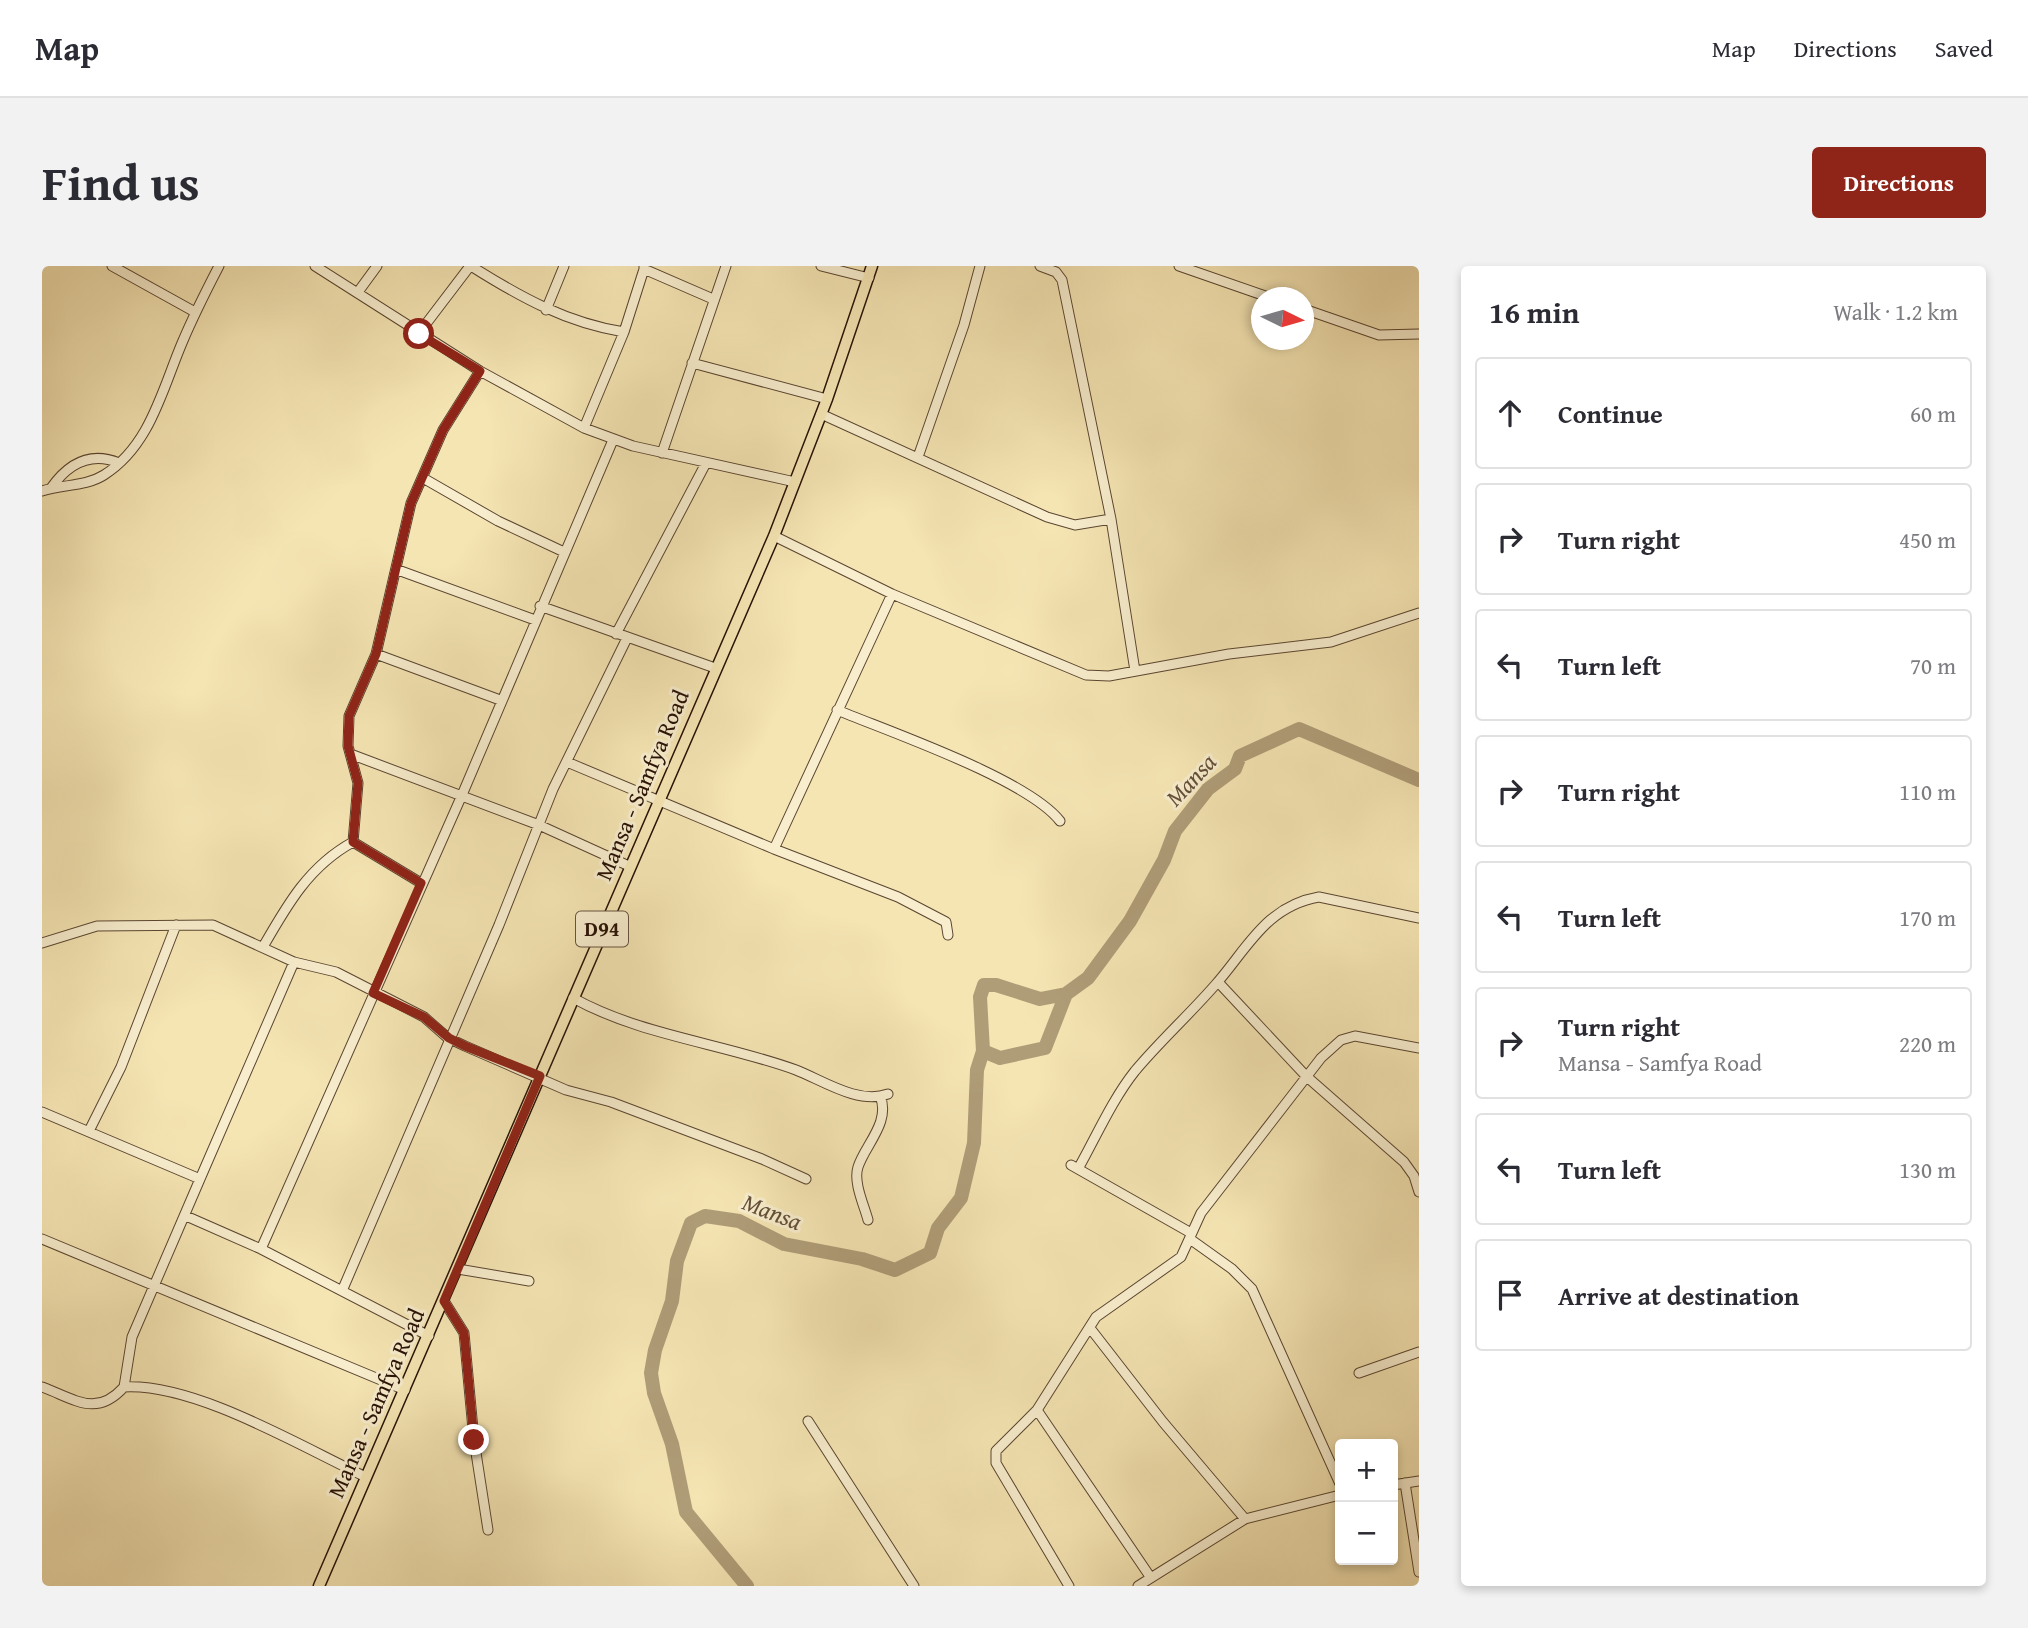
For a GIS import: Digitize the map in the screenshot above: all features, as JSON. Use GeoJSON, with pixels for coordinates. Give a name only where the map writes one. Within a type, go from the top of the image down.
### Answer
{"type":"FeatureCollection","features":[{"type":"Feature","properties":{"kind":"main road","name":"Mansa - Samfya Road"},"geometry":{"type":"LineString","coordinates":[[319,1586],[774,536],[827,399],[872,266]]}},
{"type":"Feature","properties":{"kind":"street"},"geometry":{"type":"LineString","coordinates":[[112,266],[195,312]]}},
{"type":"Feature","properties":{"kind":"street"},"geometry":{"type":"LineString","coordinates":[[46,490],[91,482],[119,463],[146,430],[195,312],[219,266]]}},
{"type":"Feature","properties":{"kind":"street"},"geometry":{"type":"LineString","coordinates":[[315,266],[480,371],[584,428],[613,440],[662,453],[795,482]]}},
{"type":"Feature","properties":{"kind":"street"},"geometry":{"type":"LineString","coordinates":[[358,292],[377,266]]}},
{"type":"Feature","properties":{"kind":"street"},"geometry":{"type":"LineString","coordinates":[[419,334],[470,266],[546,310],[592,326],[624,332]]}},
{"type":"Feature","properties":{"kind":"street"},"geometry":{"type":"LineString","coordinates":[[546,310],[564,266]]}},
{"type":"Feature","properties":{"kind":"street"},"geometry":{"type":"LineString","coordinates":[[662,453],[726,266]]}},
{"type":"Feature","properties":{"kind":"street"},"geometry":{"type":"LineString","coordinates":[[821,266],[869,278]]}},
{"type":"Feature","properties":{"kind":"street"},"geometry":{"type":"LineString","coordinates":[[918,457],[951,365],[980,266]]}},
{"type":"Feature","properties":{"kind":"street"},"geometry":{"type":"LineString","coordinates":[[1040,266],[1056,272],[1062,280],[1111,519],[1135,671]]}},
{"type":"Feature","properties":{"kind":"street"},"geometry":{"type":"LineString","coordinates":[[1179,266],[1251,291]]}},
{"type":"Feature","properties":{"kind":"street"},"geometry":{"type":"LineString","coordinates":[[584,428],[624,332],[644,268],[713,299]]}},
{"type":"Feature","properties":{"kind":"street"},"geometry":{"type":"LineString","coordinates":[[1314,312],[1379,335],[1419,334]]}},
{"type":"Feature","properties":{"kind":"street"},"geometry":{"type":"LineString","coordinates":[[692,363],[827,399]]}},
{"type":"Feature","properties":{"kind":"street"},"geometry":{"type":"LineString","coordinates":[[264,947],[292,895],[308,876],[353,842],[358,783],[353,755],[348,746],[349,716],[376,654],[398,570],[403,531],[423,478],[443,430],[480,371]]}},
{"type":"Feature","properties":{"kind":"street"},"geometry":{"type":"LineString","coordinates":[[821,414],[1064,523],[1086,524],[1111,519]]}},
{"type":"Feature","properties":{"kind":"street"},"geometry":{"type":"LineString","coordinates":[[261,1249],[462,795],[500,700],[613,440]]}},
{"type":"Feature","properties":{"kind":"street"},"geometry":{"type":"LineString","coordinates":[[46,490],[80,461],[105,458],[119,463]]}},
{"type":"Feature","properties":{"kind":"street"},"geometry":{"type":"LineString","coordinates":[[616,634],[706,463]]}},
{"type":"Feature","properties":{"kind":"street"},"geometry":{"type":"LineString","coordinates":[[423,478],[498,521],[564,552]]}},
{"type":"Feature","properties":{"kind":"street"},"geometry":{"type":"LineString","coordinates":[[774,536],[891,594],[1086,675],[1109,676],[1228,654],[1331,642],[1419,613]]}},
{"type":"Feature","properties":{"kind":"street"},"geometry":{"type":"LineString","coordinates":[[398,570],[535,620]]}},
{"type":"Feature","properties":{"kind":"street"},"geometry":{"type":"LineString","coordinates":[[774,849],[891,594]]}},
{"type":"Feature","properties":{"kind":"street"},"geometry":{"type":"LineString","coordinates":[[540,606],[715,668]]}},
{"type":"Feature","properties":{"kind":"street"},"geometry":{"type":"LineString","coordinates":[[342,1291],[539,825],[627,638]]}},
{"type":"Feature","properties":{"kind":"street"},"geometry":{"type":"LineString","coordinates":[[376,654],[500,700]]}},
{"type":"Feature","properties":{"kind":"street"},"geometry":{"type":"LineString","coordinates":[[837,710],[972,767],[1042,803],[1060,821]]}},
{"type":"Feature","properties":{"kind":"street"},"geometry":{"type":"LineString","coordinates":[[353,755],[539,825],[629,866]]}},
{"type":"Feature","properties":{"kind":"street"},"geometry":{"type":"LineString","coordinates":[[567,762],[925,909],[946,922],[948,935]]}},
{"type":"Feature","properties":{"kind":"street"},"geometry":{"type":"LineString","coordinates":[[353,842],[421,883]]}},
{"type":"Feature","properties":{"kind":"street"},"geometry":{"type":"LineString","coordinates":[[1335,1473],[1252,1289],[1233,1269],[1191,1236],[1074,1167],[1134,1073],[1218,982],[1248,939],[1303,900],[1319,897],[1419,918]]}},
{"type":"Feature","properties":{"kind":"street"},"geometry":{"type":"LineString","coordinates":[[89,1131],[126,1056],[176,925]]}},
{"type":"Feature","properties":{"kind":"street"},"geometry":{"type":"LineString","coordinates":[[42,943],[97,926],[213,925],[294,962],[336,972],[424,1017],[449,1038],[540,1076],[566,1090],[611,1102],[762,1159],[806,1180]]}},
{"type":"Feature","properties":{"kind":"street"},"geometry":{"type":"LineString","coordinates":[[42,1387],[90,1405],[113,1400],[124,1387],[132,1337],[294,962]]}},
{"type":"Feature","properties":{"kind":"street"},"geometry":{"type":"LineString","coordinates":[[1218,982],[1306,1076],[1404,1162],[1414,1175],[1419,1192]]}},
{"type":"Feature","properties":{"kind":"street"},"geometry":{"type":"LineString","coordinates":[[573,998],[632,1024],[738,1050],[839,1089],[884,1095],[878,1126],[858,1168],[857,1181],[868,1220]]}},
{"type":"Feature","properties":{"kind":"street"},"geometry":{"type":"LineString","coordinates":[[1069,1586],[996,1463],[996,1451],[1037,1410],[1103,1309],[1174,1263],[1191,1236],[1201,1213],[1306,1076],[1341,1040],[1355,1036],[1419,1048]]}},
{"type":"Feature","properties":{"kind":"street"},"geometry":{"type":"LineString","coordinates":[[42,1112],[200,1179]]}},
{"type":"Feature","properties":{"kind":"street"},"geometry":{"type":"LineString","coordinates":[[186,1216],[261,1249],[429,1336]]}},
{"type":"Feature","properties":{"kind":"street"},"geometry":{"type":"LineString","coordinates":[[42,1239],[405,1391]]}},
{"type":"Feature","properties":{"kind":"street"},"geometry":{"type":"LineString","coordinates":[[457,1269],[529,1281]]}},
{"type":"Feature","properties":{"kind":"street"},"geometry":{"type":"LineString","coordinates":[[444,1301],[464,1333],[474,1440],[488,1530]]}},
{"type":"Feature","properties":{"kind":"street"},"geometry":{"type":"LineString","coordinates":[[1090,1328],[1163,1422],[1245,1519]]}},
{"type":"Feature","properties":{"kind":"street"},"geometry":{"type":"LineString","coordinates":[[1359,1373],[1419,1352]]}},
{"type":"Feature","properties":{"kind":"street"},"geometry":{"type":"LineString","coordinates":[[124,1387],[143,1386],[190,1396],[366,1477]]}},
{"type":"Feature","properties":{"kind":"street"},"geometry":{"type":"LineString","coordinates":[[1037,1410],[1150,1578]]}},
{"type":"Feature","properties":{"kind":"street"},"geometry":{"type":"LineString","coordinates":[[808,1421],[914,1586]]}},
{"type":"Feature","properties":{"kind":"street"},"geometry":{"type":"LineString","coordinates":[[1398,1484],[1419,1481]]}},
{"type":"Feature","properties":{"kind":"street"},"geometry":{"type":"LineString","coordinates":[[1405,1483],[1419,1573]]}},
{"type":"Feature","properties":{"kind":"street"},"geometry":{"type":"LineString","coordinates":[[1138,1586],[1245,1519],[1335,1496]]}},
{"type":"Feature","properties":{"kind":"waterway","name":"Mansa"},"geometry":{"type":"LineString","coordinates":[[747,1586],[686,1512],[672,1444],[654,1393],[651,1373],[655,1350],[672,1301],[677,1261],[691,1223],[705,1216],[739,1221],[784,1244],[862,1259],[895,1270],[930,1253],[938,1228],[961,1198],[974,1143],[977,1070],[983,1051],[980,997],[984,985],[996,985],[1040,999],[1066,994],[1088,978],[1130,921],[1164,860],[1175,831],[1208,789],[1235,769],[1240,756],[1299,729],[1419,780]]}},
{"type":"Feature","properties":{"kind":"waterway","name":"Mansa"},"geometry":{"type":"LineString","coordinates":[[983,1051],[1000,1058],[1045,1048],[1066,994]]}},
{"type":"Feature","properties":{"kind":"route"},"geometry":{"type":"LineString","coordinates":[[419,334],[480,371],[443,430],[411,503],[403,531],[398,570],[376,654],[349,716],[348,746],[353,755],[358,783],[353,842],[421,883],[373,993],[408,1007],[435,1024],[449,1038],[465,1046],[540,1076],[444,1301],[457,1317],[464,1333],[474,1440]]}}]}
